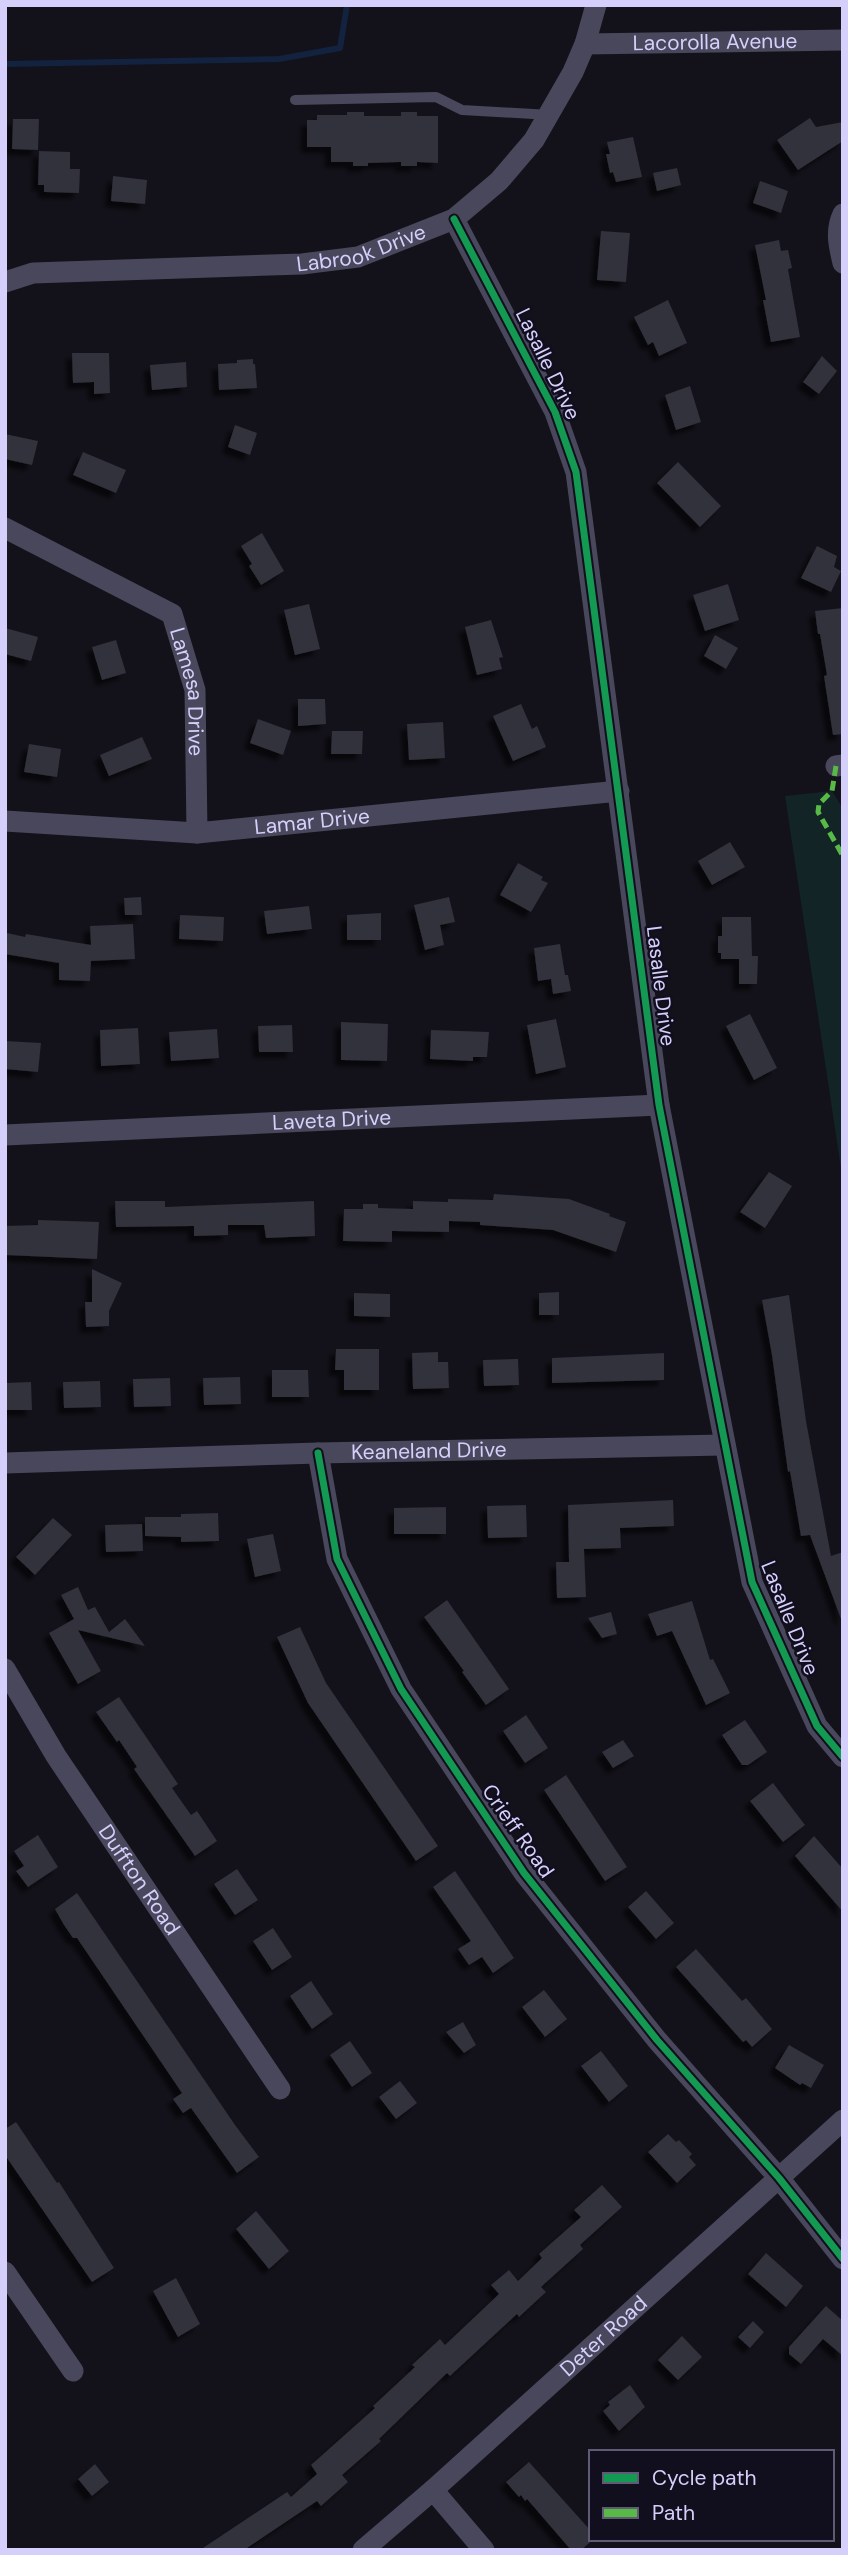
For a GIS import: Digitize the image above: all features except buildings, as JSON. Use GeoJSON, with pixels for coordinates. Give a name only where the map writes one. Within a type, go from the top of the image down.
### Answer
{"type":"FeatureCollection","features":[{"type":"Feature","properties":{"kind":"street","name":"Labrook Drive"},"geometry":{"type":"LineString","coordinates":[[5,282],[33,273],[302,264],[358,257],[454,219],[499,181],[534,140],[573,72],[585,44],[596,5]]}},
{"type":"Feature","properties":{"kind":"street","name":"Lacorolla Avenue"},"geometry":{"type":"LineString","coordinates":[[585,44],[843,40]]}},
{"type":"Feature","properties":{"kind":"street"},"geometry":{"type":"LineString","coordinates":[[843,214],[838,223],[843,263]]}},
{"type":"Feature","properties":{"kind":"street","name":"Lasalle Drive"},"geometry":{"type":"LineString","coordinates":[[454,219],[555,412],[576,472],[583,509],[659,1105],[752,1582],[817,1726],[843,1757]]}},
{"type":"Feature","properties":{"kind":"street","name":"Lamesa Drive"},"geometry":{"type":"LineString","coordinates":[[5,528],[172,614],[195,690],[197,832]]}},
{"type":"Feature","properties":{"kind":"street","name":"Lamar Drive"},"geometry":{"type":"LineString","coordinates":[[5,821],[197,832],[618,791]]}},
{"type":"Feature","properties":{"kind":"street","name":"Laveta Drive"},"geometry":{"type":"LineString","coordinates":[[5,1135],[659,1105]]}},
{"type":"Feature","properties":{"kind":"street","name":"Keaneland Drive"},"geometry":{"type":"LineString","coordinates":[[5,1463],[318,1453],[724,1446]]}},
{"type":"Feature","properties":{"kind":"street","name":"Crieff Road"},"geometry":{"type":"LineString","coordinates":[[318,1453],[337,1559],[401,1689],[524,1873],[657,2040],[779,2178],[843,2259]]}},
{"type":"Feature","properties":{"kind":"street","name":"Duffton Road"},"geometry":{"type":"LineString","coordinates":[[5,1669],[56,1756],[280,2089]]}},
{"type":"Feature","properties":{"kind":"street","name":"Deter Road"},"geometry":{"type":"LineString","coordinates":[[363,2550],[843,2120]]}},
{"type":"Feature","properties":{"kind":"street"},"geometry":{"type":"LineString","coordinates":[[5,2272],[73,2371]]}},
{"type":"Feature","properties":{"kind":"street"},"geometry":{"type":"LineString","coordinates":[[433,2490],[484,2550]]}},
{"type":"Feature","properties":{"kind":"lane"},"geometry":{"type":"LineString","coordinates":[[295,100],[436,97],[462,110],[550,115]]}},
{"type":"Feature","properties":{"kind":"shaded area"},"geometry":{"type":"Polygon","coordinates":[[[832,791],[843,809],[843,1182],[785,796],[832,791]]]}},
{"type":"Feature","properties":{"kind":"waterway"},"geometry":{"type":"LineString","coordinates":[[5,64],[279,59],[340,48],[347,5]]}},
{"type":"Feature","properties":{"kind":"marked path"},"geometry":{"type":"LineString","coordinates":[[836,766],[832,791],[819,804],[818,812],[843,856]]}},
{"type":"Feature","properties":{"kind":"cycle path"},"geometry":{"type":"LineString","coordinates":[[454,219],[555,412],[576,472],[659,1105],[752,1582],[817,1726],[843,1757]]}},
{"type":"Feature","properties":{"kind":"cycle path"},"geometry":{"type":"LineString","coordinates":[[318,1453],[337,1559],[401,1689],[524,1873],[657,2040],[779,2178],[843,2259]]}}]}
